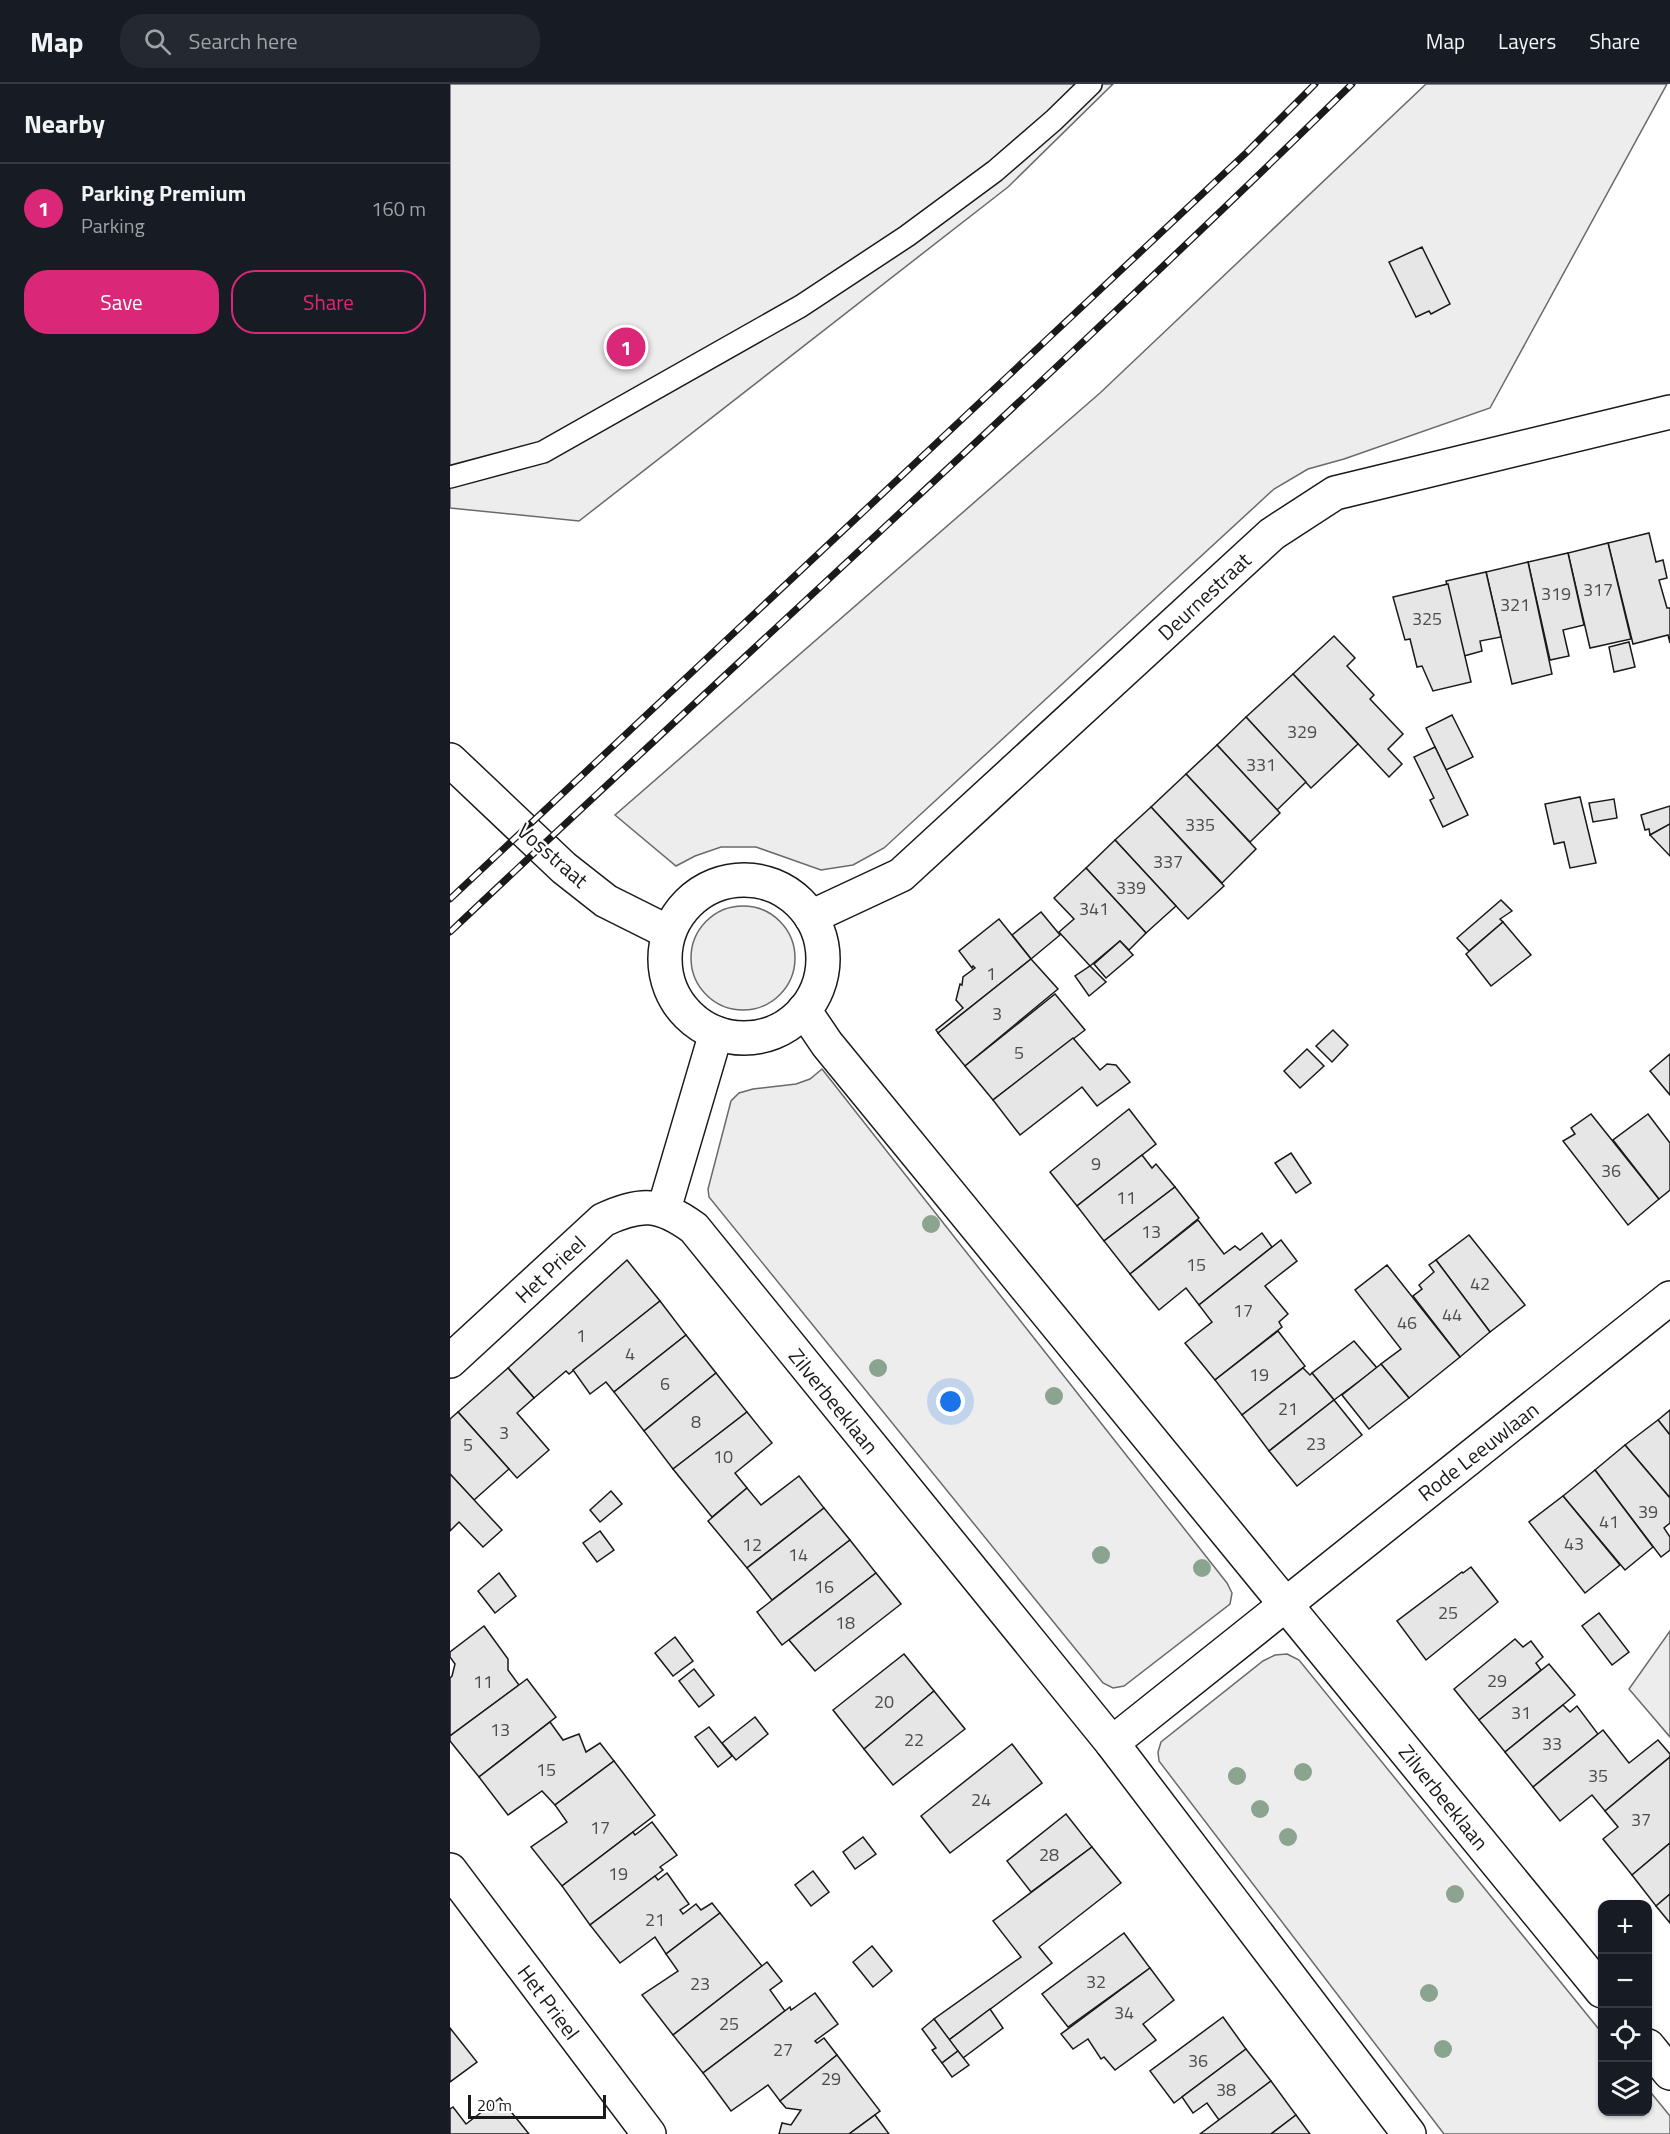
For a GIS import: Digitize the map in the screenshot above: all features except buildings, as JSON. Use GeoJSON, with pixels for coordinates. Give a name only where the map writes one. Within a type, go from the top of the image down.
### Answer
{"type":"FeatureCollection","features":[{"type":"Feature","properties":{"kind":"street","name":"Deurnestraat"},"geometry":{"type":"LineString","coordinates":[[811,917],[902,875],[1272,534],[1335,493],[1670,412]]}},
{"type":"Feature","properties":{"kind":"street","name":"Vosstraat"},"geometry":{"type":"LineString","coordinates":[[450,760],[564,868],[606,901],[668,932]]}},
{"type":"Feature","properties":{"kind":"street"},"geometry":{"type":"LineString","coordinates":[[735,879],[765,882],[792,895],[811,917],[821,940],[823,965],[818,989],[804,1010],[786,1026],[764,1035],[740,1038],[716,1033],[690,1018],[672,993],[664,963],[668,932],[683,906],[706,888],[735,879]]}},
{"type":"Feature","properties":{"kind":"street","name":"Zilverbeeklaan"},"geometry":{"type":"LineString","coordinates":[[804,1010],[827,1044],[1598,1986]]}},
{"type":"Feature","properties":{"kind":"street"},"geometry":{"type":"LineString","coordinates":[[664,1209],[716,1033]]}},
{"type":"Feature","properties":{"kind":"street","name":"Het Prieel"},"geometry":{"type":"LineString","coordinates":[[450,1361],[603,1220],[626,1209],[664,1209]]}},
{"type":"Feature","properties":{"kind":"street","name":"Zilverbeeklaan"},"geometry":{"type":"LineString","coordinates":[[664,1209],[677,1215],[694,1228],[1112,1743],[1409,2134]]}},
{"type":"Feature","properties":{"kind":"street","name":"Rode Leeuwlaan"},"geometry":{"type":"LineString","coordinates":[[1286,1604],[1670,1298]]}},
{"type":"Feature","properties":{"kind":"street"},"geometry":{"type":"LineString","coordinates":[[1112,1743],[1286,1604]]}},
{"type":"Feature","properties":{"kind":"street","name":"Het Prieel"},"geometry":{"type":"LineString","coordinates":[[450,1870],[649,2134]]}},
{"type":"Feature","properties":{"kind":"street"},"geometry":{"type":"LineString","coordinates":[[1652,2052],[1670,2073]]}},
{"type":"Feature","properties":{"kind":"lane"},"geometry":{"type":"LineString","coordinates":[[450,477],[543,452],[801,306],[907,236],[995,171],[1054,120],[1091,84]]}},
{"type":"Feature","properties":{"kind":"shaded area"},"geometry":{"type":"Polygon","coordinates":[[[450,84],[1113,84],[1008,187],[579,521],[450,508],[450,84]]]}},
{"type":"Feature","properties":{"kind":"shaded area"},"geometry":{"type":"Polygon","coordinates":[[[1426,84],[1667,84],[1490,408],[1344,459],[1308,469],[1274,489],[884,848],[853,865],[821,870],[756,847],[721,847],[695,856],[676,866],[615,815],[1100,393],[1426,84]]]}},
{"type":"Feature","properties":{"kind":"shaded area"},"geometry":{"type":"Polygon","coordinates":[[[743,906],[763,910],[780,921],[791,938],[795,958],[791,978],[780,995],[763,1006],[743,1010],[723,1006],[706,995],[695,978],[691,958],[695,938],[706,921],[723,910],[743,906]]]}},
{"type":"Feature","properties":{"kind":"shaded area"},"geometry":{"type":"Polygon","coordinates":[[[822,1069],[1227,1583],[1232,1593],[1230,1604],[1124,1686],[1113,1688],[1103,1683],[709,1197],[708,1189],[731,1101],[739,1093],[753,1089],[796,1084],[810,1079],[822,1069]]]}},
{"type":"Feature","properties":{"kind":"shaded area"},"geometry":{"type":"Polygon","coordinates":[[[1670,1631],[1670,1737],[1629,1689],[1670,1631]]]}},
{"type":"Feature","properties":{"kind":"shaded area"},"geometry":{"type":"Polygon","coordinates":[[[1287,1654],[1299,1660],[1598,2028],[1598,2116],[1652,2116],[1652,2094],[1670,2116],[1670,2134],[1444,2134],[1159,1761],[1158,1752],[1161,1742],[1263,1661],[1275,1655],[1287,1654]]]}},
{"type":"Feature","properties":{"kind":"railway"},"geometry":{"type":"LineString","coordinates":[[450,899],[1246,153],[1315,84]]}},
{"type":"Feature","properties":{"kind":"railway"},"geometry":{"type":"LineString","coordinates":[[450,932],[1129,299],[1352,84]]}},
{"type":"Feature","properties":{"kind":"place","name":"Parking Premium"},"geometry":{"type":"Point","coordinates":[626,347]}}]}
